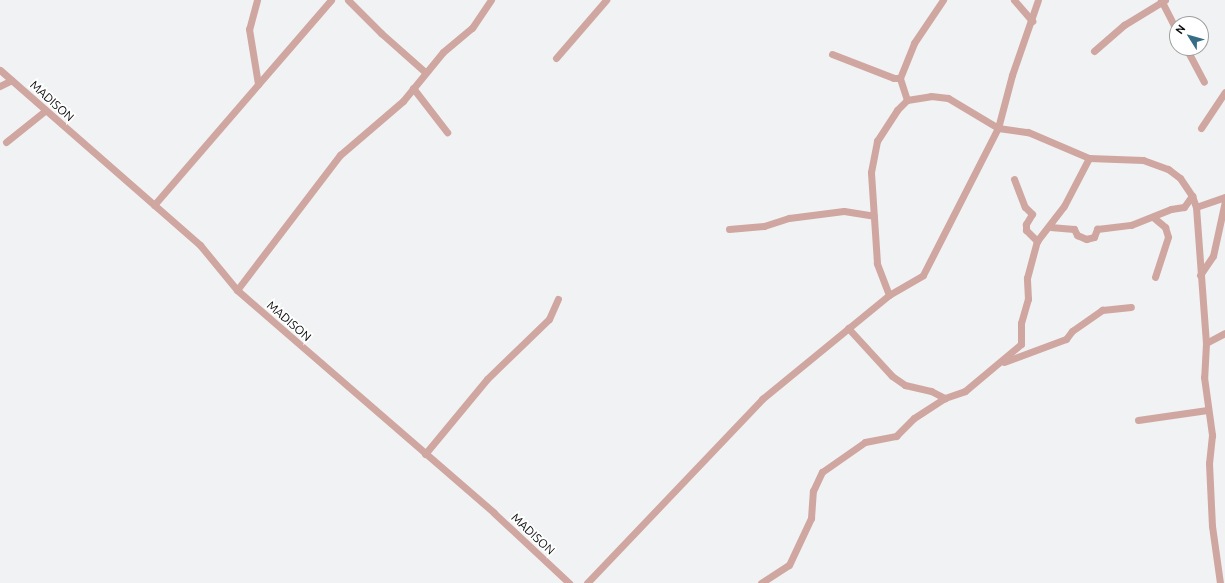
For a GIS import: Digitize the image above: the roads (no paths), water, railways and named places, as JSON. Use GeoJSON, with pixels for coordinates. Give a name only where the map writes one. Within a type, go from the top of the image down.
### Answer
{"type":"FeatureCollection","features":[{"type":"Feature","properties":{"kind":"street"},"geometry":{"type":"LineString","coordinates":[[257,0],[249,29],[258,84]]}},
{"type":"Feature","properties":{"kind":"street"},"geometry":{"type":"LineString","coordinates":[[154,205],[332,0]]}},
{"type":"Feature","properties":{"kind":"street"},"geometry":{"type":"LineString","coordinates":[[348,0],[381,33],[425,72]]}},
{"type":"Feature","properties":{"kind":"street"},"geometry":{"type":"LineString","coordinates":[[238,290],[340,155],[403,101],[425,72],[443,52],[472,28],[490,0]]}},
{"type":"Feature","properties":{"kind":"street"},"geometry":{"type":"LineString","coordinates":[[556,58],[606,0]]}},
{"type":"Feature","properties":{"kind":"street"},"geometry":{"type":"LineString","coordinates":[[907,100],[900,78],[914,43],[943,0]]}},
{"type":"Feature","properties":{"kind":"street"},"geometry":{"type":"LineString","coordinates":[[1014,0],[1032,21]]}},
{"type":"Feature","properties":{"kind":"street"},"geometry":{"type":"LineString","coordinates":[[587,583],[762,399],[889,295],[922,275],[998,128],[1012,75],[1032,21],[1038,0]]}},
{"type":"Feature","properties":{"kind":"street"},"geometry":{"type":"LineString","coordinates":[[1094,51],[1124,25],[1162,1],[1170,16]]}},
{"type":"Feature","properties":{"kind":"street"},"geometry":{"type":"LineString","coordinates":[[832,54],[894,78],[900,78]]}},
{"type":"Feature","properties":{"kind":"street"},"geometry":{"type":"LineString","coordinates":[[1190,56],[1204,82]]}},
{"type":"Feature","properties":{"kind":"street","name":"MADISON"},"geometry":{"type":"LineString","coordinates":[[0,70],[200,245],[238,290],[569,583]]}},
{"type":"Feature","properties":{"kind":"street"},"geometry":{"type":"LineString","coordinates":[[0,86],[12,80]]}},
{"type":"Feature","properties":{"kind":"street"},"geometry":{"type":"LineString","coordinates":[[413,88],[447,132]]}},
{"type":"Feature","properties":{"kind":"street"},"geometry":{"type":"LineString","coordinates":[[1201,128],[1225,92]]}},
{"type":"Feature","properties":{"kind":"street"},"geometry":{"type":"LineString","coordinates":[[889,295],[877,263],[872,172],[877,141],[897,110],[907,100],[931,96],[948,98],[998,128],[1028,132],[1089,158],[1158,164],[1180,178],[1192,196],[1196,207],[1206,342],[1204,377],[1207,410],[1212,436],[1209,463],[1212,526],[1220,583]]}},
{"type":"Feature","properties":{"kind":"street"},"geometry":{"type":"LineString","coordinates":[[6,142],[46,110]]}},
{"type":"Feature","properties":{"kind":"street"},"geometry":{"type":"LineString","coordinates":[[761,583],[789,565],[811,518],[813,491],[822,472],[865,442],[896,436],[914,418],[945,398],[965,391],[1021,344],[1021,323],[1028,300],[1027,278],[1037,241],[1050,227],[1089,158]]}},
{"type":"Feature","properties":{"kind":"street"},"geometry":{"type":"LineString","coordinates":[[1014,179],[1026,207],[1032,214],[1026,224],[1026,230],[1037,241]]}},
{"type":"Feature","properties":{"kind":"street"},"geometry":{"type":"LineString","coordinates":[[1050,227],[1074,229],[1077,235],[1086,239],[1094,237],[1097,230],[1131,225],[1171,209],[1184,207],[1192,196]]}},
{"type":"Feature","properties":{"kind":"street"},"geometry":{"type":"LineString","coordinates":[[1196,207],[1225,197]]}},
{"type":"Feature","properties":{"kind":"street"},"geometry":{"type":"LineString","coordinates":[[1200,275],[1213,256],[1225,201]]}},
{"type":"Feature","properties":{"kind":"street"},"geometry":{"type":"LineString","coordinates":[[729,229],[764,226],[789,218],[844,211],[874,216]]}},
{"type":"Feature","properties":{"kind":"street"},"geometry":{"type":"LineString","coordinates":[[1153,217],[1165,227],[1168,237],[1155,277]]}},
{"type":"Feature","properties":{"kind":"street"},"geometry":{"type":"LineString","coordinates":[[425,454],[487,379],[550,319],[558,298]]}},
{"type":"Feature","properties":{"kind":"street"},"geometry":{"type":"LineString","coordinates":[[996,365],[1066,339],[1072,331],[1102,310],[1131,307]]}},
{"type":"Feature","properties":{"kind":"street"},"geometry":{"type":"LineString","coordinates":[[848,328],[892,376],[905,385],[931,391],[945,398]]}},
{"type":"Feature","properties":{"kind":"street"},"geometry":{"type":"LineString","coordinates":[[1206,342],[1225,333]]}},
{"type":"Feature","properties":{"kind":"street"},"geometry":{"type":"LineString","coordinates":[[1138,420],[1207,410]]}}]}
